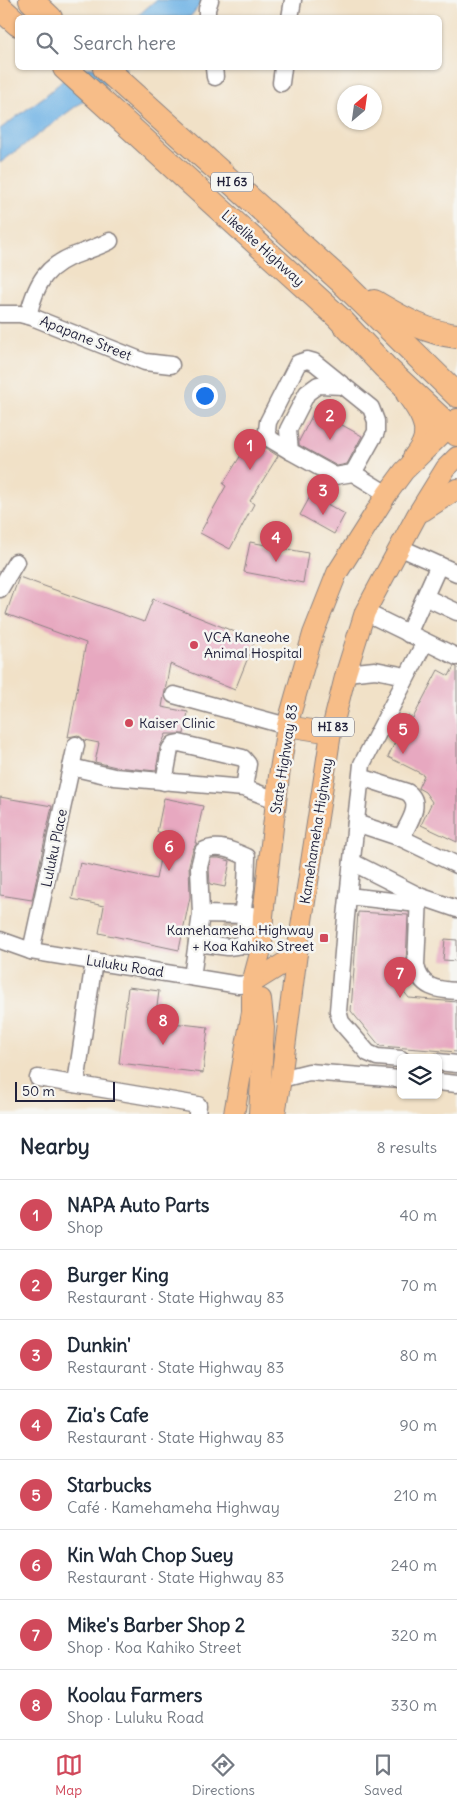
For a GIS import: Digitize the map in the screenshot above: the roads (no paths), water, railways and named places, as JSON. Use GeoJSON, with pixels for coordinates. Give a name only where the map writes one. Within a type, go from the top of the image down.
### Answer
{"type":"FeatureCollection","features":[{"type":"Feature","properties":{"kind":"highway"},"geometry":{"type":"LineString","coordinates":[[30,0],[47,15]]}},
{"type":"Feature","properties":{"kind":"highway"},"geometry":{"type":"LineString","coordinates":[[0,8],[15,21]]}},
{"type":"Feature","properties":{"kind":"highway","name":"Likelike Highway"},"geometry":{"type":"LineString","coordinates":[[67,70],[339,318],[385,367],[455,426]]}},
{"type":"Feature","properties":{"kind":"highway","name":"Likelike Highway"},"geometry":{"type":"LineString","coordinates":[[112,74],[345,285],[457,395]]}},
{"type":"Feature","properties":{"kind":"highway"},"geometry":{"type":"LineString","coordinates":[[345,285],[421,328],[445,335],[457,336]]}},
{"type":"Feature","properties":{"kind":"main road"},"geometry":{"type":"LineString","coordinates":[[385,367],[418,409],[423,422],[423,442],[404,471]]}},
{"type":"Feature","properties":{"kind":"main road","name":"State Highway 83"},"geometry":{"type":"LineString","coordinates":[[234,1114],[252,1012],[252,983],[242,928],[268,870],[287,726],[313,634],[337,573],[387,494],[404,471],[455,426]]}},
{"type":"Feature","properties":{"kind":"main road","name":"Kamehameha Highway"},"geometry":{"type":"LineString","coordinates":[[275,1114],[297,953],[331,733],[346,673],[365,612],[417,515],[446,468],[457,457]]}},
{"type":"Feature","properties":{"kind":"main road"},"geometry":{"type":"LineString","coordinates":[[417,515],[457,490]]}},
{"type":"Feature","properties":{"kind":"main road"},"geometry":{"type":"LineString","coordinates":[[287,726],[331,733]]}},
{"type":"Feature","properties":{"kind":"main road"},"geometry":{"type":"LineString","coordinates":[[259,1114],[264,1021],[260,995],[252,983],[297,953]]}},
{"type":"Feature","properties":{"kind":"street"},"geometry":{"type":"LineString","coordinates":[[207,15],[210,0]]}},
{"type":"Feature","properties":{"kind":"street"},"geometry":{"type":"LineString","coordinates":[[290,15],[293,0]]}},
{"type":"Feature","properties":{"kind":"street"},"geometry":{"type":"LineString","coordinates":[[28,316],[37,286],[48,271],[63,260],[97,248],[110,241]]}},
{"type":"Feature","properties":{"kind":"street","name":"Apapane Street"},"geometry":{"type":"LineString","coordinates":[[0,314],[28,316],[145,362],[171,365]]}},
{"type":"Feature","properties":{"kind":"street"},"geometry":{"type":"LineString","coordinates":[[353,473],[376,432],[376,421],[371,408],[314,362],[307,360],[298,363],[268,422],[267,431],[270,439],[335,476],[353,473],[387,494]]}},
{"type":"Feature","properties":{"kind":"street"},"geometry":{"type":"LineString","coordinates":[[290,451],[288,430],[307,393],[318,385],[344,386]]}},
{"type":"Feature","properties":{"kind":"street"},"geometry":{"type":"LineString","coordinates":[[399,547],[457,573]]}},
{"type":"Feature","properties":{"kind":"street"},"geometry":{"type":"LineString","coordinates":[[0,589],[16,562]]}},
{"type":"Feature","properties":{"kind":"street"},"geometry":{"type":"LineString","coordinates":[[408,634],[439,565]]}},
{"type":"Feature","properties":{"kind":"street"},"geometry":{"type":"LineString","coordinates":[[425,597],[457,612]]}},
{"type":"Feature","properties":{"kind":"street"},"geometry":{"type":"LineString","coordinates":[[365,612],[457,657]]}},
{"type":"Feature","properties":{"kind":"street"},"geometry":{"type":"LineString","coordinates":[[397,1058],[371,1055],[365,1051],[339,1018],[348,896],[364,759],[425,642]]}},
{"type":"Feature","properties":{"kind":"street"},"geometry":{"type":"LineString","coordinates":[[346,673],[375,670],[406,676],[404,682]]}},
{"type":"Feature","properties":{"kind":"street"},"geometry":{"type":"LineString","coordinates":[[174,695],[287,726]]}},
{"type":"Feature","properties":{"kind":"street"},"geometry":{"type":"LineString","coordinates":[[164,782],[170,749],[174,744],[179,743],[242,758],[248,764],[244,788]]}},
{"type":"Feature","properties":{"kind":"street","name":"Luluku Place"},"geometry":{"type":"LineString","coordinates":[[31,951],[76,745]]}},
{"type":"Feature","properties":{"kind":"street"},"geometry":{"type":"LineString","coordinates":[[71,768],[114,778],[244,788],[276,800]]}},
{"type":"Feature","properties":{"kind":"street"},"geometry":{"type":"LineString","coordinates":[[361,777],[407,792],[413,796],[416,803],[415,810],[401,838]]}},
{"type":"Feature","properties":{"kind":"street"},"geometry":{"type":"LineString","coordinates":[[356,823],[401,838],[457,865]]}},
{"type":"Feature","properties":{"kind":"street"},"geometry":{"type":"LineString","coordinates":[[192,977],[201,914],[199,867],[203,851],[209,847],[230,849],[247,857],[242,928]]}},
{"type":"Feature","properties":{"kind":"street"},"geometry":{"type":"LineString","coordinates":[[352,862],[419,900]]}},
{"type":"Feature","properties":{"kind":"street"},"geometry":{"type":"LineString","coordinates":[[247,868],[268,870]]}},
{"type":"Feature","properties":{"kind":"street"},"geometry":{"type":"LineString","coordinates":[[348,896],[419,900],[457,909]]}},
{"type":"Feature","properties":{"kind":"street"},"geometry":{"type":"LineString","coordinates":[[419,900],[416,965],[419,975],[426,985],[432,988],[457,991]]}},
{"type":"Feature","properties":{"kind":"street"},"geometry":{"type":"LineString","coordinates":[[201,914],[242,928]]}},
{"type":"Feature","properties":{"kind":"street"},"geometry":{"type":"LineString","coordinates":[[197,943],[242,928]]}},
{"type":"Feature","properties":{"kind":"street","name":"Luluku Road"},"geometry":{"type":"LineString","coordinates":[[0,940],[31,951],[239,984],[252,983]]}},
{"type":"Feature","properties":{"kind":"street"},"geometry":{"type":"LineString","coordinates":[[76,1084],[94,961]]}},
{"type":"Feature","properties":{"kind":"street"},"geometry":{"type":"LineString","coordinates":[[442,1062],[457,1064]]}},
{"type":"Feature","properties":{"kind":"street"},"geometry":{"type":"LineString","coordinates":[[281,1080],[309,1072],[397,1079]]}},
{"type":"Feature","properties":{"kind":"street"},"geometry":{"type":"LineString","coordinates":[[38,1078],[198,1105],[196,1114]]}},
{"type":"Feature","properties":{"kind":"street"},"geometry":{"type":"LineString","coordinates":[[442,1082],[457,1084]]}},
{"type":"Feature","properties":{"kind":"water"},"geometry":{"type":"Polygon","coordinates":[[[156,0],[204,0],[192,15],[138,15],[156,0]]]}},
{"type":"Feature","properties":{"kind":"water"},"geometry":{"type":"Polygon","coordinates":[[[75,70],[124,70],[0,163],[0,129],[45,96],[75,70]]]}},
{"type":"Feature","properties":{"kind":"tunnel"},"geometry":{"type":"LineString","coordinates":[[229,935],[230,922]]}},
{"type":"Feature","properties":{"kind":"place","name":"Burger King"},"geometry":{"type":"Point","coordinates":[330,440]}},
{"type":"Feature","properties":{"kind":"place","name":"NAPA Auto Parts"},"geometry":{"type":"Point","coordinates":[250,470]}},
{"type":"Feature","properties":{"kind":"place","name":"Dunkin'"},"geometry":{"type":"Point","coordinates":[323,515]}},
{"type":"Feature","properties":{"kind":"place","name":"Zia's Cafe"},"geometry":{"type":"Point","coordinates":[276,562]}},
{"type":"Feature","properties":{"kind":"place","name":"VCA Kaneohe Animal Hospital"},"geometry":{"type":"Point","coordinates":[194,645]}},
{"type":"Feature","properties":{"kind":"place","name":"Kaiser Clinic"},"geometry":{"type":"Point","coordinates":[129,723]}},
{"type":"Feature","properties":{"kind":"place","name":"Starbucks"},"geometry":{"type":"Point","coordinates":[403,754]}},
{"type":"Feature","properties":{"kind":"place","name":"Kin Wah Chop Suey"},"geometry":{"type":"Point","coordinates":[169,871]}},
{"type":"Feature","properties":{"kind":"place","name":"Kamehameha Highway + Koa Kahiko Street"},"geometry":{"type":"Point","coordinates":[324,938]}},
{"type":"Feature","properties":{"kind":"place","name":"Mike's Barber Shop 2"},"geometry":{"type":"Point","coordinates":[400,998]}},
{"type":"Feature","properties":{"kind":"place","name":"Koolau Farmers"},"geometry":{"type":"Point","coordinates":[163,1045]}}]}
